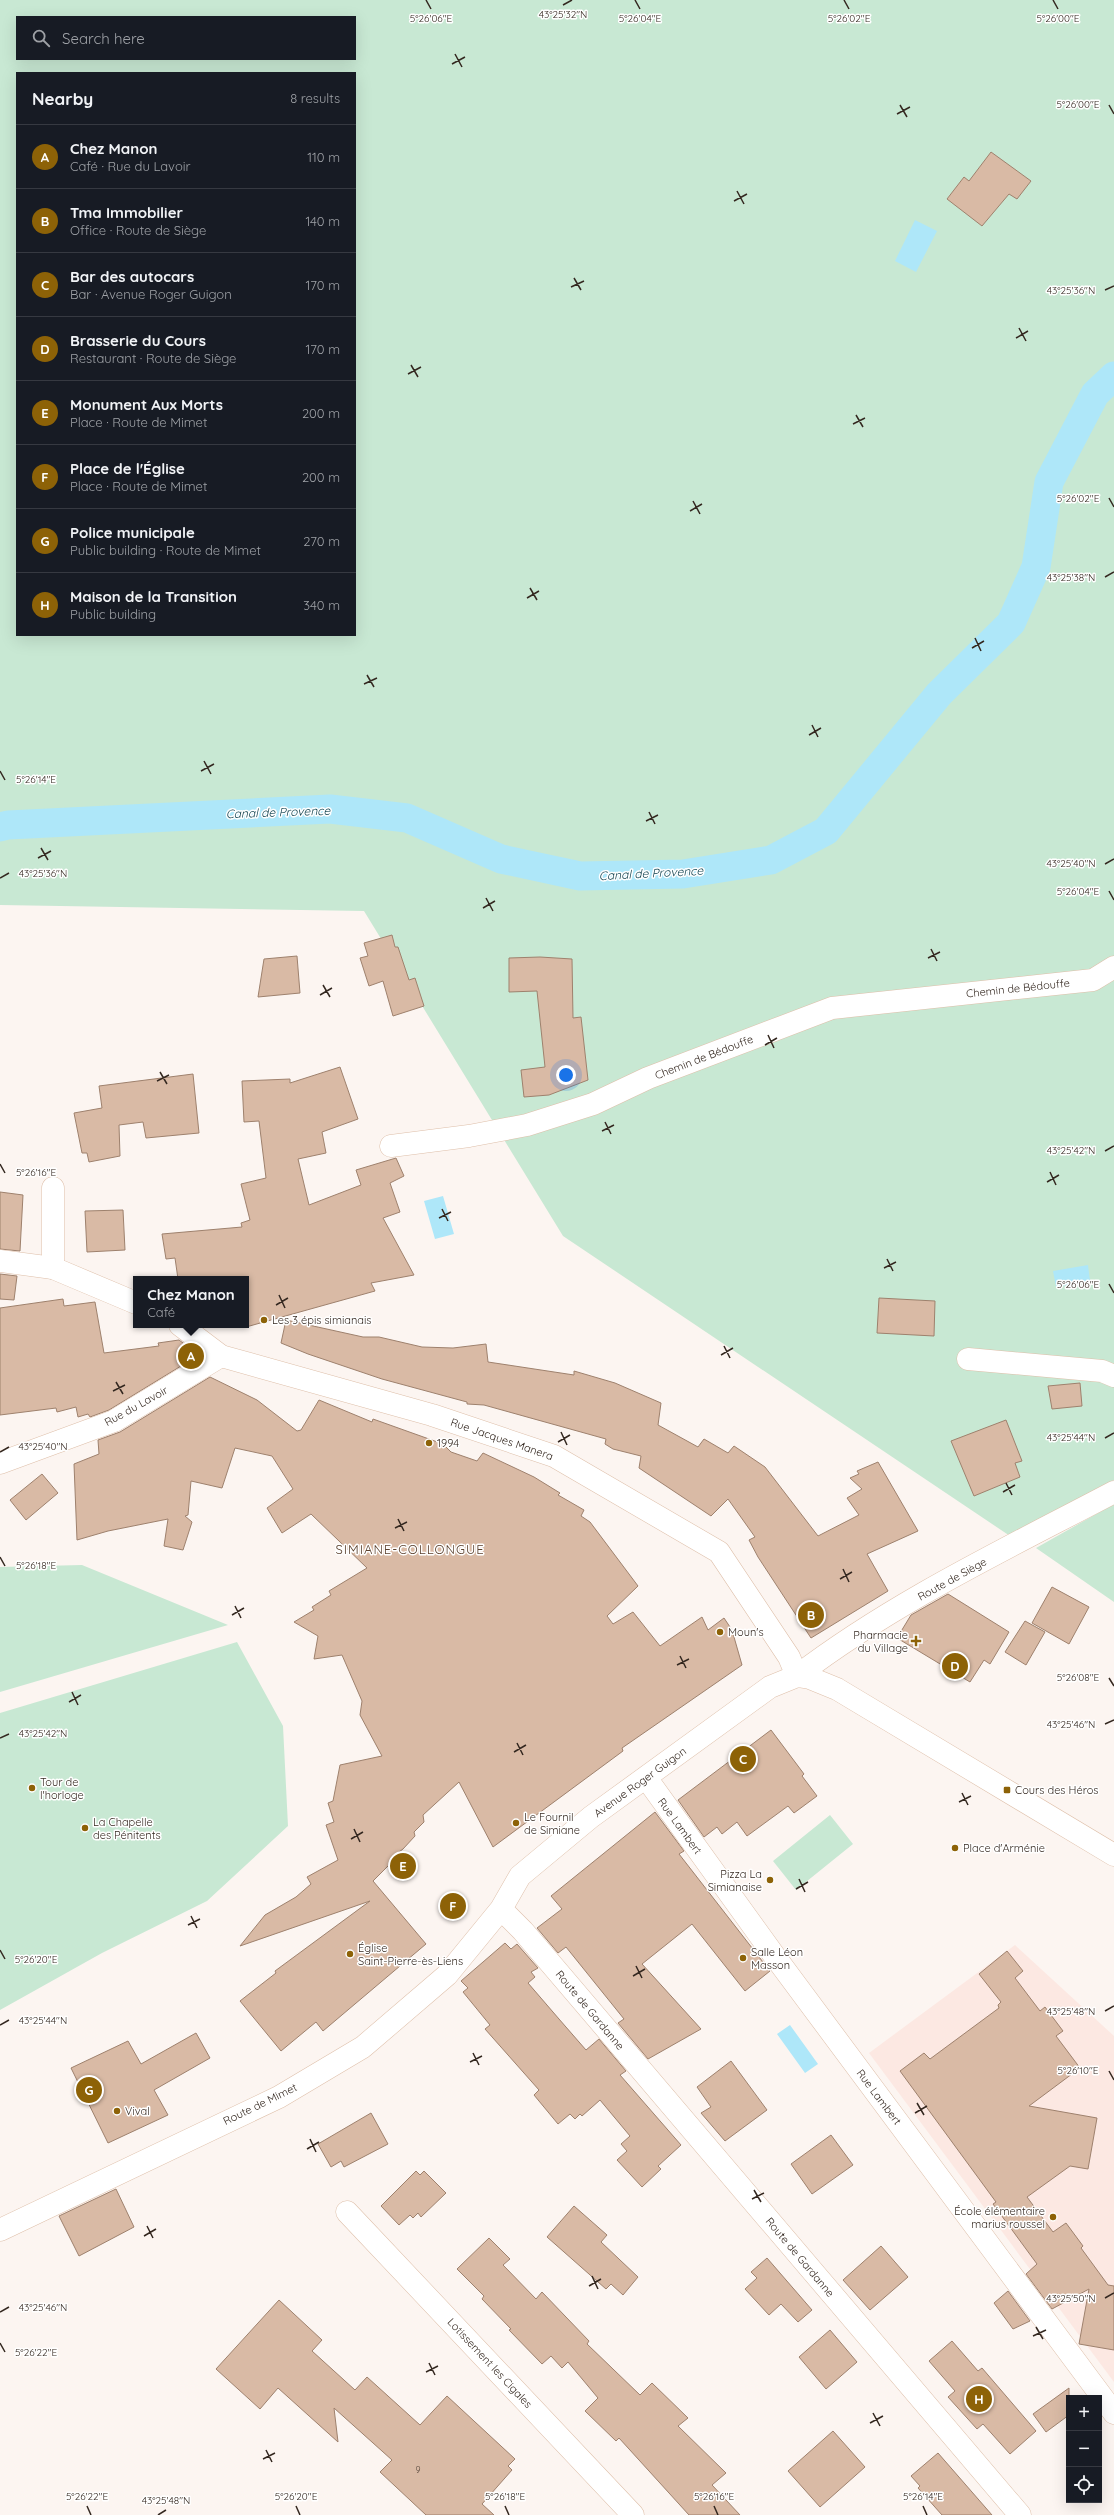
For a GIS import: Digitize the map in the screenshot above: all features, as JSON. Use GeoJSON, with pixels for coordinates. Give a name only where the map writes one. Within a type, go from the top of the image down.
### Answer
{"type":"FeatureCollection","features":[{"type":"Feature","properties":{"kind":"street","name":"Chemin de Bédouffe"},"geometry":{"type":"LineString","coordinates":[[391,1146],[469,1136],[527,1125],[593,1104],[648,1078],[832,1008],[1093,980],[1114,967]]}},
{"type":"Feature","properties":{"kind":"street"},"geometry":{"type":"LineString","coordinates":[[53,1188],[53,1268]]}},
{"type":"Feature","properties":{"kind":"street"},"geometry":{"type":"LineString","coordinates":[[0,1261],[53,1268],[133,1302]]}},
{"type":"Feature","properties":{"kind":"street","name":"Rue Jacques Manera"},"geometry":{"type":"LineString","coordinates":[[184,1328],[222,1356],[432,1414],[554,1456],[719,1552],[789,1656],[797,1676]]}},
{"type":"Feature","properties":{"kind":"street","name":"Rue du Lavoir"},"geometry":{"type":"LineString","coordinates":[[0,1463],[114,1421],[222,1356]]}},
{"type":"Feature","properties":{"kind":"street"},"geometry":{"type":"LineString","coordinates":[[968,1359],[1102,1371],[1114,1376]]}},
{"type":"Feature","properties":{"kind":"street","name":"Route de Siège"},"geometry":{"type":"LineString","coordinates":[[797,1676],[861,1631],[940,1585],[1114,1492]]}},
{"type":"Feature","properties":{"kind":"street"},"geometry":{"type":"LineString","coordinates":[[797,1676],[810,1678],[837,1689],[1114,1855]]}},
{"type":"Feature","properties":{"kind":"street","name":"Avenue Roger Guigon"},"geometry":{"type":"LineString","coordinates":[[500,1909],[520,1876],[591,1817],[646,1778],[755,1696],[783,1680],[797,1676]]}},
{"type":"Feature","properties":{"kind":"street","name":"Rue Lambert"},"geometry":{"type":"LineString","coordinates":[[646,1778],[786,1972],[1114,2413]]}},
{"type":"Feature","properties":{"kind":"street","name":"Route de Mimet"},"geometry":{"type":"LineString","coordinates":[[0,2230],[279,2097],[364,2047],[447,1975],[500,1909]]}},
{"type":"Feature","properties":{"kind":"street","name":"Route de Gardanne"},"geometry":{"type":"LineString","coordinates":[[500,1909],[523,1931],[1020,2515]]}},
{"type":"Feature","properties":{"kind":"street","name":"Lotissement les Cigales"},"geometry":{"type":"LineString","coordinates":[[347,2212],[633,2515]]}},
{"type":"Feature","properties":{"kind":"shaded area","name":"École élémentaire marius roussel"},"geometry":{"type":"Polygon","coordinates":[[[1015,1945],[1114,2036],[1114,2382],[869,2053],[1015,1945]]]}},
{"type":"Feature","properties":{"kind":"green space"},"geometry":{"type":"Polygon","coordinates":[[[0,0],[1114,0],[1114,1480],[1010,1536],[563,1236],[364,911],[0,905],[0,0]]]}},
{"type":"Feature","properties":{"kind":"green space"},"geometry":{"type":"Polygon","coordinates":[[[1114,1504],[1114,1602],[1036,1548],[1114,1504]]]}},
{"type":"Feature","properties":{"kind":"green space"},"geometry":{"type":"Polygon","coordinates":[[[82,1565],[228,1625],[0,1692],[0,1567],[82,1565]]]}},
{"type":"Feature","properties":{"kind":"green space"},"geometry":{"type":"Polygon","coordinates":[[[237,1642],[283,1726],[288,1826],[207,1901],[102,1953],[0,2010],[0,1713],[237,1642]]]}},
{"type":"Feature","properties":{"kind":"green space"},"geometry":{"type":"Polygon","coordinates":[[[830,1815],[853,1844],[796,1890],[773,1861],[830,1815]]]}},
{"type":"Feature","properties":{"kind":"water"},"geometry":{"type":"Polygon","coordinates":[[[915,220],[937,231],[916,272],[895,261],[915,220]]]}},
{"type":"Feature","properties":{"kind":"water"},"geometry":{"type":"Polygon","coordinates":[[[443,1196],[454,1234],[435,1239],[424,1201],[443,1196]]]}},
{"type":"Feature","properties":{"kind":"water"},"geometry":{"type":"Polygon","coordinates":[[[1088,1265],[1090,1281],[1056,1287],[1053,1271],[1088,1265]]]}},
{"type":"Feature","properties":{"kind":"water"},"geometry":{"type":"Polygon","coordinates":[[[790,2025],[818,2064],[805,2073],[777,2034],[790,2025]]]}},
{"type":"Feature","properties":{"kind":"building"},"geometry":{"type":"Polygon","coordinates":[[[991,152],[1031,181],[1017,199],[1009,194],[982,226],[947,199],[964,177],[969,181],[991,152]]]}},
{"type":"Feature","properties":{"kind":"building"},"geometry":{"type":"Polygon","coordinates":[[[392,935],[395,947],[398,947],[409,980],[415,978],[424,1006],[393,1016],[383,981],[369,986],[360,958],[368,956],[364,943],[392,935]]]}},
{"type":"Feature","properties":{"kind":"building"},"geometry":{"type":"Polygon","coordinates":[[[297,956],[300,993],[258,997],[264,959],[297,956]]]}},
{"type":"Feature","properties":{"kind":"building"},"geometry":{"type":"Polygon","coordinates":[[[540,957],[572,959],[573,1018],[581,1017],[588,1080],[549,1095],[524,1097],[521,1070],[545,1067],[537,991],[509,992],[509,958],[540,957]]]}},
{"type":"Feature","properties":{"kind":"building"},"geometry":{"type":"Polygon","coordinates":[[[340,1067],[358,1119],[322,1132],[326,1153],[298,1159],[309,1205],[361,1185],[356,1170],[396,1158],[404,1176],[390,1183],[400,1212],[383,1218],[414,1275],[371,1283],[375,1291],[249,1326],[249,1276],[178,1276],[175,1258],[166,1259],[162,1234],[242,1227],[241,1223],[250,1220],[241,1184],[266,1178],[259,1121],[244,1122],[242,1081],[290,1079],[290,1083],[340,1067]]]}},
{"type":"Feature","properties":{"kind":"building"},"geometry":{"type":"Polygon","coordinates":[[[193,1074],[199,1133],[146,1138],[143,1122],[119,1125],[120,1156],[89,1162],[87,1153],[82,1153],[74,1113],[102,1108],[99,1086],[193,1074]]]}},
{"type":"Feature","properties":{"kind":"building"},"geometry":{"type":"Polygon","coordinates":[[[0,1192],[23,1195],[20,1251],[0,1249],[0,1192]]]}},
{"type":"Feature","properties":{"kind":"building"},"geometry":{"type":"Polygon","coordinates":[[[123,1210],[125,1250],[87,1252],[85,1211],[123,1210]]]}},
{"type":"Feature","properties":{"kind":"building"},"geometry":{"type":"Polygon","coordinates":[[[0,1274],[17,1276],[14,1300],[0,1299],[0,1274]]]}},
{"type":"Feature","properties":{"kind":"building"},"geometry":{"type":"Polygon","coordinates":[[[879,1298],[935,1301],[934,1336],[877,1333],[879,1298]]]}},
{"type":"Feature","properties":{"kind":"building"},"geometry":{"type":"Polygon","coordinates":[[[63,1299],[64,1306],[95,1302],[104,1353],[159,1346],[158,1343],[179,1340],[199,1355],[109,1410],[90,1417],[88,1414],[78,1417],[76,1407],[57,1412],[56,1408],[0,1415],[0,1308],[63,1299]]]}},
{"type":"Feature","properties":{"kind":"building"},"geometry":{"type":"Polygon","coordinates":[[[286,1320],[363,1337],[379,1337],[422,1347],[453,1348],[486,1344],[488,1362],[574,1375],[574,1371],[615,1383],[661,1403],[658,1425],[698,1447],[704,1439],[728,1453],[734,1446],[765,1467],[818,1536],[859,1515],[847,1498],[862,1489],[850,1478],[859,1474],[857,1471],[878,1462],[918,1531],[867,1554],[888,1591],[811,1638],[758,1557],[749,1540],[755,1537],[728,1499],[711,1516],[639,1468],[641,1456],[613,1449],[605,1444],[606,1439],[484,1405],[467,1404],[467,1402],[382,1379],[308,1354],[281,1343],[286,1320]]]}},
{"type":"Feature","properties":{"kind":"building"},"geometry":{"type":"Polygon","coordinates":[[[210,1377],[257,1400],[297,1431],[301,1430],[319,1400],[372,1422],[373,1419],[443,1444],[451,1452],[477,1461],[483,1453],[534,1477],[560,1493],[558,1495],[584,1510],[581,1516],[590,1522],[638,1586],[607,1616],[613,1624],[633,1612],[660,1646],[702,1617],[708,1630],[724,1618],[732,1630],[742,1665],[622,1748],[623,1751],[493,1847],[459,1782],[423,1815],[424,1822],[414,1832],[415,1836],[403,1849],[391,1858],[389,1865],[373,1881],[426,1944],[323,2031],[316,2022],[281,2051],[240,2001],[276,1973],[275,1971],[370,1901],[240,1946],[265,1915],[296,1897],[311,1884],[307,1877],[338,1860],[326,1825],[334,1822],[328,1803],[333,1801],[340,1765],[382,1756],[360,1715],[362,1701],[342,1655],[314,1659],[318,1636],[294,1622],[314,1610],[312,1607],[331,1595],[329,1591],[367,1568],[311,1514],[282,1533],[267,1508],[293,1489],[272,1456],[235,1448],[222,1488],[191,1481],[188,1515],[185,1516],[192,1522],[183,1550],[164,1546],[168,1519],[108,1531],[77,1540],[74,1464],[99,1454],[98,1440],[120,1432],[210,1377]]]}},
{"type":"Feature","properties":{"kind":"building"},"geometry":{"type":"Polygon","coordinates":[[[1080,1383],[1082,1406],[1052,1409],[1048,1386],[1080,1383]]]}},
{"type":"Feature","properties":{"kind":"building"},"geometry":{"type":"Polygon","coordinates":[[[1006,1420],[1022,1461],[1015,1463],[1020,1477],[974,1496],[951,1441],[1006,1420]]]}},
{"type":"Feature","properties":{"kind":"building"},"geometry":{"type":"Polygon","coordinates":[[[42,1474],[58,1493],[26,1520],[10,1500],[42,1474]]]}},
{"type":"Feature","properties":{"kind":"building"},"geometry":{"type":"Polygon","coordinates":[[[1052,1587],[1089,1607],[1069,1644],[1032,1623],[1052,1587]]]}},
{"type":"Feature","properties":{"kind":"building"},"geometry":{"type":"Polygon","coordinates":[[[948,1594],[1009,1632],[990,1664],[984,1660],[970,1682],[897,1638],[911,1615],[948,1594]]]}},
{"type":"Feature","properties":{"kind":"building"},"geometry":{"type":"Polygon","coordinates":[[[1025,1621],[1045,1632],[1026,1665],[1005,1652],[1025,1621]]]}},
{"type":"Feature","properties":{"kind":"building"},"geometry":{"type":"Polygon","coordinates":[[[771,1730],[804,1774],[802,1776],[817,1796],[794,1813],[788,1806],[747,1836],[737,1822],[722,1834],[717,1827],[704,1837],[678,1800],[771,1730]]]}},
{"type":"Feature","properties":{"kind":"building"},"geometry":{"type":"Polygon","coordinates":[[[655,1812],[684,1851],[679,1854],[770,1971],[745,1991],[692,1924],[642,1964],[701,2029],[648,2059],[618,2023],[624,2019],[566,1947],[558,1953],[537,1928],[562,1909],[551,1896],[655,1812]]]}},
{"type":"Feature","properties":{"kind":"building"},"geometry":{"type":"Polygon","coordinates":[[[505,1943],[511,1949],[517,1944],[538,1968],[531,1972],[535,1977],[528,1983],[586,2050],[599,2039],[626,2071],[620,2075],[681,2145],[658,2166],[661,2169],[642,2187],[617,2160],[627,2151],[621,2144],[630,2136],[600,2100],[582,2116],[580,2114],[575,2119],[570,2114],[558,2124],[534,2095],[539,2090],[485,2029],[490,2025],[463,1992],[468,1988],[461,1981],[505,1943]]]}},
{"type":"Feature","properties":{"kind":"building"},"geometry":{"type":"Polygon","coordinates":[[[1007,1951],[1023,1971],[1015,1978],[1040,2011],[1045,2007],[1063,2031],[1056,2036],[1080,2068],[1029,2106],[1097,2118],[1088,2169],[1070,2166],[1027,2197],[1053,2232],[1066,2223],[1083,2246],[1081,2248],[1108,2285],[1114,2286],[1114,2350],[1079,2344],[1089,2289],[1052,2309],[1026,2274],[1037,2264],[993,2204],[996,2202],[900,2071],[924,2053],[930,2059],[999,2008],[998,2005],[1001,2002],[979,1974],[1007,1951]]]}},
{"type":"Feature","properties":{"kind":"building"},"geometry":{"type":"Polygon","coordinates":[[[196,2033],[210,2058],[154,2090],[168,2115],[108,2143],[71,2068],[128,2041],[141,2064],[196,2033]]]}},
{"type":"Feature","properties":{"kind":"building"},"geometry":{"type":"Polygon","coordinates":[[[731,2061],[767,2110],[725,2141],[701,2113],[711,2107],[697,2087],[731,2061]]]}},
{"type":"Feature","properties":{"kind":"building"},"geometry":{"type":"Polygon","coordinates":[[[371,2113],[388,2144],[344,2167],[341,2161],[331,2167],[318,2144],[371,2113]]]}},
{"type":"Feature","properties":{"kind":"building"},"geometry":{"type":"Polygon","coordinates":[[[831,2135],[853,2165],[812,2194],[791,2164],[831,2135]]]}},
{"type":"Feature","properties":{"kind":"building"},"geometry":{"type":"Polygon","coordinates":[[[416,2171],[420,2175],[424,2171],[446,2193],[421,2217],[418,2213],[413,2218],[410,2215],[399,2225],[381,2206],[416,2171]]]}},
{"type":"Feature","properties":{"kind":"building"},"geometry":{"type":"Polygon","coordinates":[[[116,2189],[134,2227],[79,2256],[59,2216],[116,2189]]]}},
{"type":"Feature","properties":{"kind":"building"},"geometry":{"type":"Polygon","coordinates":[[[574,2206],[607,2235],[601,2242],[638,2277],[623,2295],[611,2284],[606,2289],[547,2237],[574,2206]]]}},
{"type":"Feature","properties":{"kind":"building"},"geometry":{"type":"Polygon","coordinates":[[[489,2238],[510,2259],[503,2265],[536,2299],[542,2292],[589,2341],[587,2344],[640,2395],[652,2383],[688,2418],[678,2426],[726,2473],[712,2485],[740,2515],[689,2515],[619,2438],[616,2441],[585,2411],[598,2398],[568,2362],[562,2368],[551,2356],[542,2364],[509,2330],[511,2329],[482,2299],[484,2296],[457,2269],[489,2238]]]}},
{"type":"Feature","properties":{"kind":"building"},"geometry":{"type":"Polygon","coordinates":[[[881,2246],[908,2277],[870,2310],[843,2280],[881,2246]]]}},
{"type":"Feature","properties":{"kind":"building"},"geometry":{"type":"Polygon","coordinates":[[[767,2258],[812,2310],[798,2322],[781,2304],[769,2315],[745,2289],[757,2278],[751,2272],[767,2258]]]}},
{"type":"Feature","properties":{"kind":"building"},"geometry":{"type":"Polygon","coordinates":[[[1008,2291],[1030,2321],[1013,2329],[994,2303],[1008,2291]]]}},
{"type":"Feature","properties":{"kind":"building"},"geometry":{"type":"Polygon","coordinates":[[[279,2300],[322,2340],[312,2351],[355,2390],[367,2377],[420,2425],[447,2396],[515,2459],[508,2466],[512,2470],[482,2504],[494,2515],[426,2515],[380,2472],[392,2460],[334,2408],[338,2442],[278,2388],[260,2409],[216,2369],[279,2300]]]}},
{"type":"Feature","properties":{"kind":"building"},"geometry":{"type":"Polygon","coordinates":[[[830,2330],[857,2362],[826,2389],[799,2357],[830,2330]]]}},
{"type":"Feature","properties":{"kind":"building"},"geometry":{"type":"Polygon","coordinates":[[[952,2341],[978,2371],[982,2368],[1036,2431],[1010,2454],[983,2424],[977,2429],[948,2397],[955,2391],[929,2361],[952,2341]]]}},
{"type":"Feature","properties":{"kind":"building"},"geometry":{"type":"Polygon","coordinates":[[[1069,2388],[1069,2395],[1066,2395],[1066,2417],[1046,2432],[1033,2414],[1069,2388]]]}},
{"type":"Feature","properties":{"kind":"building"},"geometry":{"type":"Polygon","coordinates":[[[833,2431],[865,2467],[820,2507],[788,2471],[833,2431]]]}},
{"type":"Feature","properties":{"kind":"building"},"geometry":{"type":"Polygon","coordinates":[[[938,2453],[992,2515],[942,2515],[918,2488],[920,2486],[911,2476],[938,2453]]]}},
{"type":"Feature","properties":{"kind":"waterway","name":"Canal de Provence"},"geometry":{"type":"LineString","coordinates":[[0,827],[8,825],[330,809],[407,818],[501,859],[580,876],[683,874],[771,860],[826,831],[939,694],[1011,623],[1036,567],[1049,482],[1095,394],[1114,376]]}},
{"type":"Feature","properties":{"kind":"place","name":"Les 3 épis simianais"},"geometry":{"type":"Point","coordinates":[264,1320]}},
{"type":"Feature","properties":{"kind":"place","name":"Chez Manon"},"geometry":{"type":"Point","coordinates":[191,1356]}},
{"type":"Feature","properties":{"kind":"place","name":"1994"},"geometry":{"type":"Point","coordinates":[429,1443]}},
{"type":"Feature","properties":{"kind":"place","name":"Tma Immobilier"},"geometry":{"type":"Point","coordinates":[811,1615]}},
{"type":"Feature","properties":{"kind":"place","name":"Moun's"},"geometry":{"type":"Point","coordinates":[720,1632]}},
{"type":"Feature","properties":{"kind":"place","name":"Pharmacie du Village"},"geometry":{"type":"Point","coordinates":[916,1641]}},
{"type":"Feature","properties":{"kind":"place","name":"Brasserie du Cours"},"geometry":{"type":"Point","coordinates":[955,1666]}},
{"type":"Feature","properties":{"kind":"place","name":"Bar des autocars"},"geometry":{"type":"Point","coordinates":[743,1759]}},
{"type":"Feature","properties":{"kind":"place","name":"Tour de l'horloge"},"geometry":{"type":"Point","coordinates":[32,1788]}},
{"type":"Feature","properties":{"kind":"place","name":"Cours des Héros"},"geometry":{"type":"Point","coordinates":[1007,1790]}},
{"type":"Feature","properties":{"kind":"place","name":"Le Fournil de Simiane"},"geometry":{"type":"Point","coordinates":[516,1823]}},
{"type":"Feature","properties":{"kind":"place","name":"La Chapelle des Pénitents"},"geometry":{"type":"Point","coordinates":[85,1828]}},
{"type":"Feature","properties":{"kind":"place","name":"Place d'Arménie"},"geometry":{"type":"Point","coordinates":[955,1848]}},
{"type":"Feature","properties":{"kind":"place","name":"Monument Aux Morts"},"geometry":{"type":"Point","coordinates":[403,1866]}},
{"type":"Feature","properties":{"kind":"place","name":"Pizza La Simianaise"},"geometry":{"type":"Point","coordinates":[770,1880]}},
{"type":"Feature","properties":{"kind":"place","name":"Place de l'Église"},"geometry":{"type":"Point","coordinates":[453,1906]}},
{"type":"Feature","properties":{"kind":"place","name":"Église Saint-Pierre-ès-Liens"},"geometry":{"type":"Point","coordinates":[350,1954]}},
{"type":"Feature","properties":{"kind":"place","name":"Salle Léon Masson"},"geometry":{"type":"Point","coordinates":[743,1958]}},
{"type":"Feature","properties":{"kind":"place","name":"Police municipale"},"geometry":{"type":"Point","coordinates":[89,2090]}},
{"type":"Feature","properties":{"kind":"place","name":"Vival"},"geometry":{"type":"Point","coordinates":[117,2111]}},
{"type":"Feature","properties":{"kind":"place","name":"École élémentaire marius roussel"},"geometry":{"type":"Point","coordinates":[1053,2217]}},
{"type":"Feature","properties":{"kind":"place","name":"Maison de la Transition"},"geometry":{"type":"Point","coordinates":[979,2399]}},
{"type":"Feature","properties":{"kind":"district","name":"SIMIANE-COLLONGUE"},"geometry":{"type":"Point","coordinates":[410,1549]}}]}
